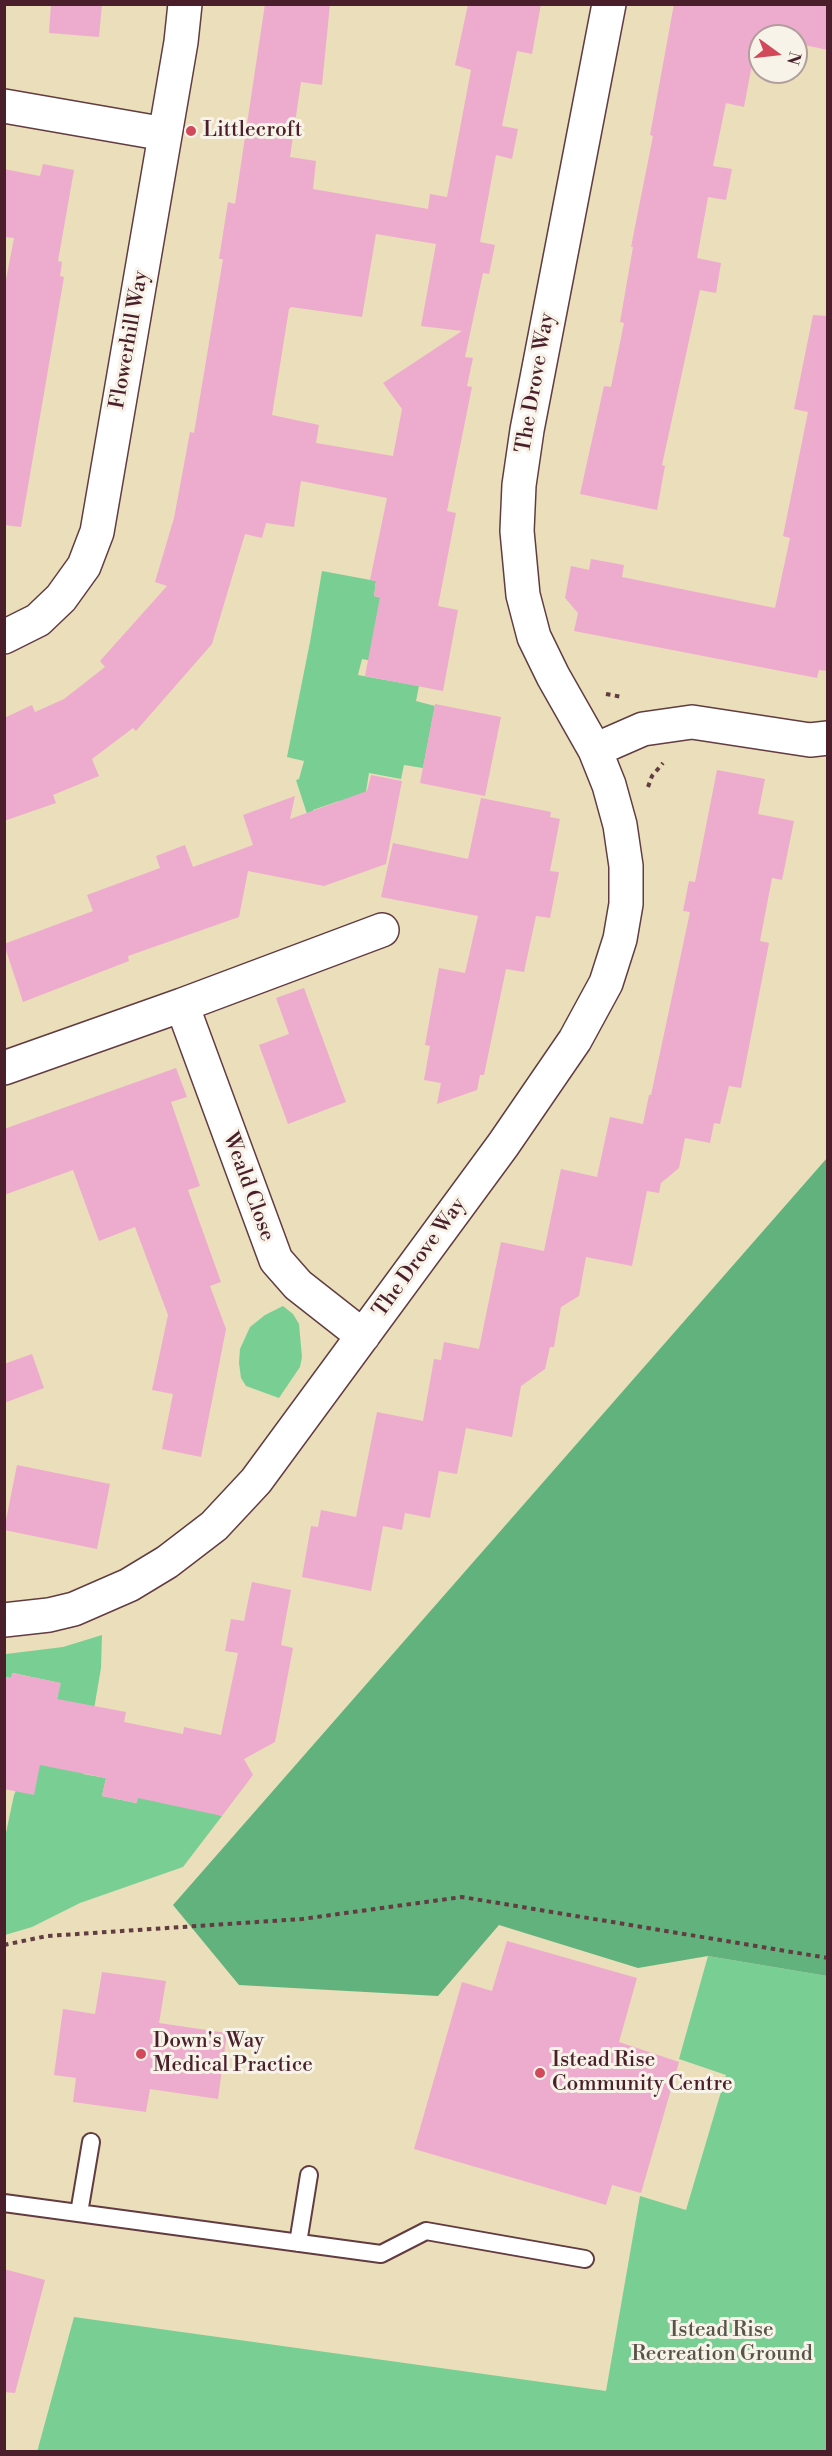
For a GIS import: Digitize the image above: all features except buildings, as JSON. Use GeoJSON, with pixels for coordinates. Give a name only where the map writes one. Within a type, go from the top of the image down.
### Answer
{"type":"FeatureCollection","features":[{"type":"Feature","properties":{"kind":"street","name":"Flowerhill Way"},"geometry":{"type":"LineString","coordinates":[[4,637],[38,620],[61,598],[84,566],[97,532],[181,42],[185,4]]}},
{"type":"Feature","properties":{"kind":"street","name":"The Drove Way"},"geometry":{"type":"LineString","coordinates":[[4,1620],[61,1613],[87,1604],[118,1590],[167,1562],[214,1526],[256,1481],[560,1064],[589,1017],[606,983],[622,929],[626,904],[624,847],[615,804],[595,750],[553,676],[531,628],[519,572],[517,505],[526,430],[609,4]]}},
{"type":"Feature","properties":{"kind":"street"},"geometry":{"type":"LineString","coordinates":[[4,106],[165,134]]}},
{"type":"Feature","properties":{"kind":"street"},"geometry":{"type":"LineString","coordinates":[[595,750],[643,729],[672,723],[692,722],[810,740],[828,738]]}},
{"type":"Feature","properties":{"kind":"street"},"geometry":{"type":"LineString","coordinates":[[4,1068],[182,1005],[382,930]]}},
{"type":"Feature","properties":{"kind":"street","name":"Weald Close"},"geometry":{"type":"LineString","coordinates":[[182,1005],[276,1260],[298,1285],[363,1336]]}},
{"type":"Feature","properties":{"kind":"lane"},"geometry":{"type":"LineString","coordinates":[[79,2213],[91,2142]]}},
{"type":"Feature","properties":{"kind":"lane"},"geometry":{"type":"LineString","coordinates":[[298,2243],[309,2175]]}},
{"type":"Feature","properties":{"kind":"lane"},"geometry":{"type":"LineString","coordinates":[[4,2203],[381,2254],[426,2231],[585,2259]]}},
{"type":"Feature","properties":{"kind":"path"},"geometry":{"type":"LineString","coordinates":[[601,692],[616,697],[630,697]]}},
{"type":"Feature","properties":{"kind":"path"},"geometry":{"type":"LineString","coordinates":[[4,1945],[47,1936],[302,1919],[462,1897],[828,1958]]}},
{"type":"Feature","properties":{"kind":"green space"},"geometry":{"type":"Polygon","coordinates":[[[322,571],[376,581],[374,596],[390,600],[378,662],[362,659],[358,675],[419,686],[416,701],[435,706],[423,768],[404,765],[401,779],[369,773],[362,817],[339,801],[313,810],[316,818],[308,817],[296,780],[299,779],[304,761],[287,757],[322,571]]]}},
{"type":"Feature","properties":{"kind":"green space"},"geometry":{"type":"Polygon","coordinates":[[[827,1158],[827,1976],[708,1956],[638,1968],[499,1925],[438,1996],[239,1985],[173,1905],[827,1158]]]}},
{"type":"Feature","properties":{"kind":"green space"},"geometry":{"type":"Polygon","coordinates":[[[283,1306],[293,1314],[299,1324],[302,1357],[300,1367],[279,1398],[246,1386],[241,1378],[239,1363],[240,1349],[250,1327],[265,1315],[283,1306]]]}},
{"type":"Feature","properties":{"kind":"green space"},"geometry":{"type":"Polygon","coordinates":[[[102,1635],[101,1668],[83,1774],[106,1778],[102,1796],[136,1803],[140,1787],[222,1816],[183,1867],[80,1903],[32,1927],[5,1935],[4,1842],[14,1795],[51,1710],[55,1711],[60,1683],[13,1673],[11,1678],[5,1677],[6,1654],[63,1647],[102,1635]]]}},
{"type":"Feature","properties":{"kind":"green space","name":"Istead Rise Recreation Ground"},"geometry":{"type":"Polygon","coordinates":[[[708,1956],[827,1976],[827,2451],[37,2452],[74,2317],[606,2391],[640,2196],[686,2210],[726,2075],[679,2059],[708,1956]]]}},
{"type":"Feature","properties":{"kind":"place","name":"Littlecroft"},"geometry":{"type":"Point","coordinates":[191,131]}},
{"type":"Feature","properties":{"kind":"place","name":"Down's Way Medical Practice"},"geometry":{"type":"Point","coordinates":[141,2054]}},
{"type":"Feature","properties":{"kind":"place","name":"Istead Rise Community Centre"},"geometry":{"type":"Point","coordinates":[540,2073]}}]}
